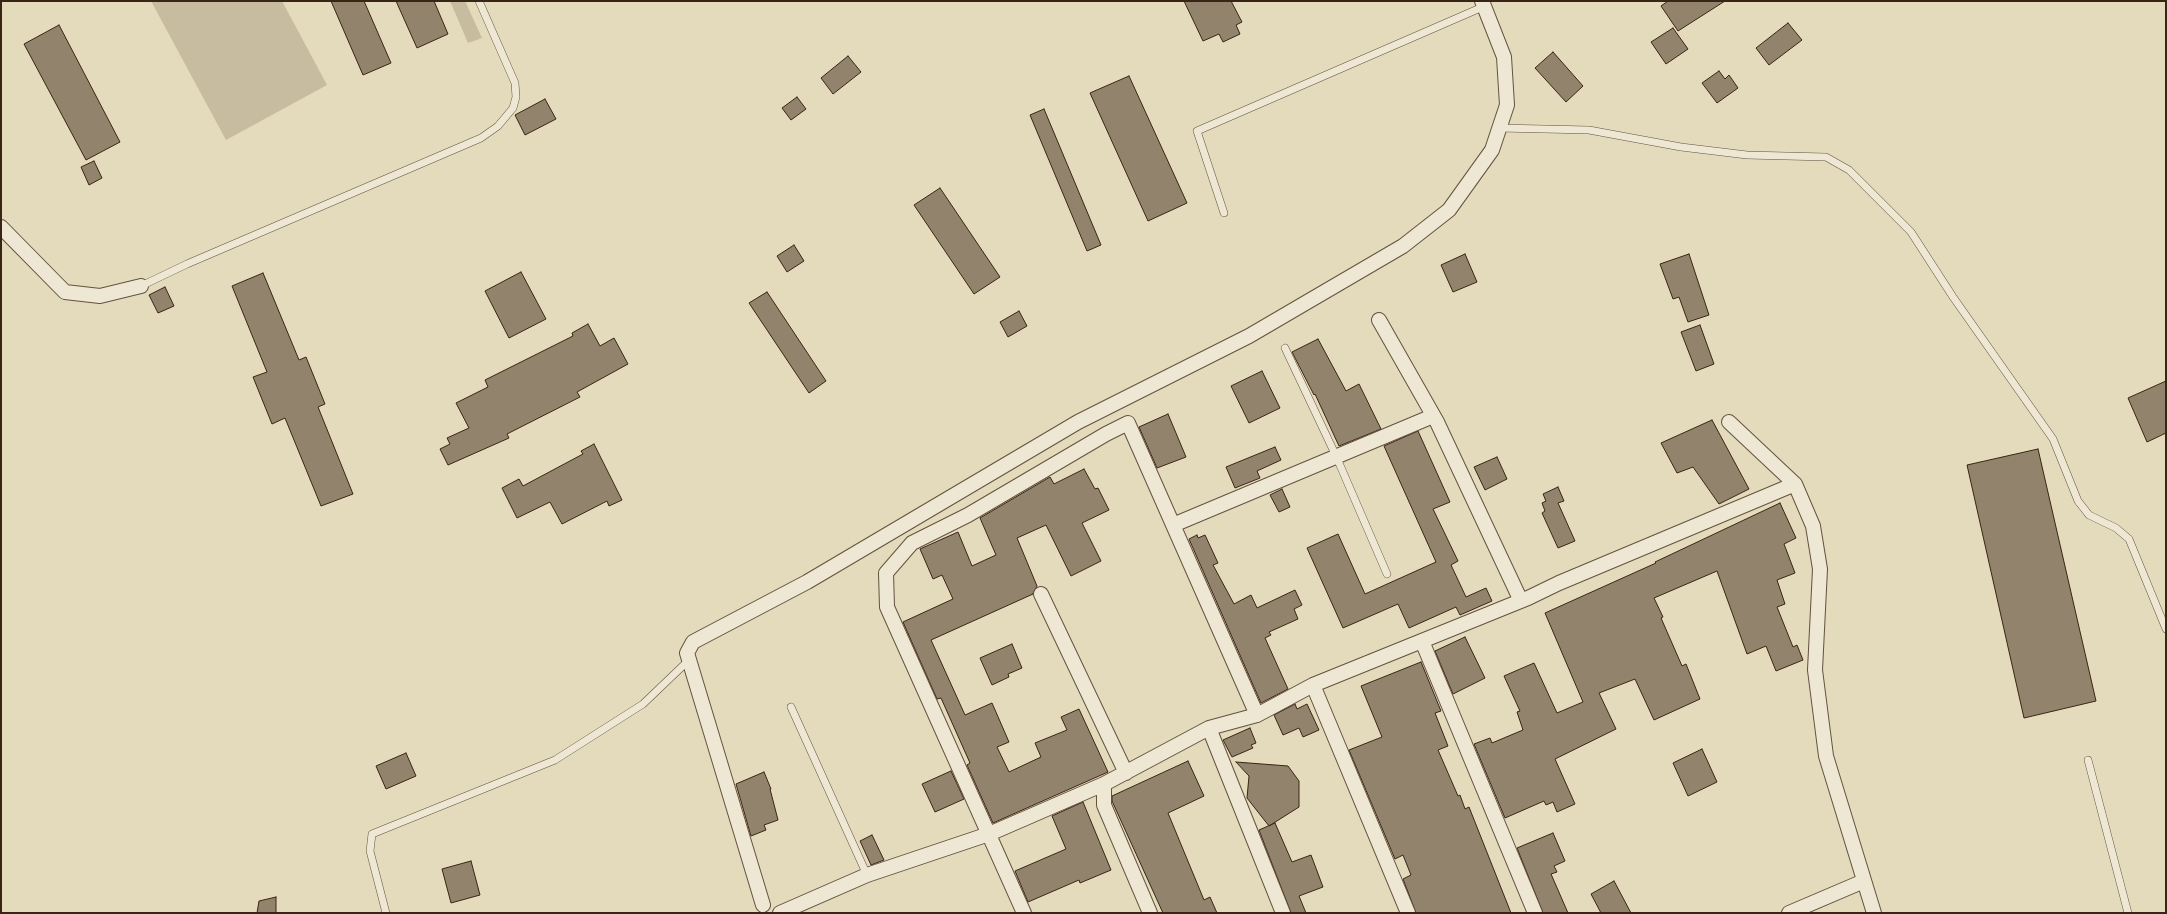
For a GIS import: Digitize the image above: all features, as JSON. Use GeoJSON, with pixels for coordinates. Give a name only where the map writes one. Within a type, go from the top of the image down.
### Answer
{"type":"FeatureCollection","features":[{"type":"Feature","properties":{"kind":"street"},"geometry":{"type":"LineString","coordinates":[[764,905],[687,653],[693,642],[806,582],[1078,422],[1249,336],[1403,246],[1449,210],[1492,150],[1507,105],[1504,57],[1484,4]]}},
{"type":"Feature","properties":{"kind":"street"},"geometry":{"type":"LineString","coordinates":[[1,227],[65,292],[100,296],[141,286]]}},
{"type":"Feature","properties":{"kind":"street"},"geometry":{"type":"LineString","coordinates":[[1379,320],[1433,416],[1521,601]]}},
{"type":"Feature","properties":{"kind":"street"},"geometry":{"type":"LineString","coordinates":[[1172,525],[1433,416]]}},
{"type":"Feature","properties":{"kind":"street"},"geometry":{"type":"LineString","coordinates":[[1729,422],[1796,484],[1813,526],[1820,569],[1815,670],[1826,756],[1874,913]]}},
{"type":"Feature","properties":{"kind":"street"},"geometry":{"type":"LineString","coordinates":[[1024,913],[887,607],[886,573],[912,543],[968,515],[1106,434],[1128,423],[1257,715]]}},
{"type":"Feature","properties":{"kind":"street"},"geometry":{"type":"LineString","coordinates":[[780,913],[800,909],[867,876],[989,834],[1104,784],[1209,728],[1257,715],[1313,685],[1521,601],[1559,583],[1796,484]]}},
{"type":"Feature","properties":{"kind":"street"},"geometry":{"type":"LineString","coordinates":[[1041,594],[1126,773]]}},
{"type":"Feature","properties":{"kind":"street"},"geometry":{"type":"LineString","coordinates":[[1422,641],[1535,913]]}},
{"type":"Feature","properties":{"kind":"street"},"geometry":{"type":"LineString","coordinates":[[1313,685],[1408,913]]}},
{"type":"Feature","properties":{"kind":"street"},"geometry":{"type":"LineString","coordinates":[[1209,728],[1283,913]]}},
{"type":"Feature","properties":{"kind":"street"},"geometry":{"type":"LineString","coordinates":[[1104,784],[1104,805],[1150,913]]}},
{"type":"Feature","properties":{"kind":"street"},"geometry":{"type":"LineString","coordinates":[[1789,913],[1864,881]]}},
{"type":"Feature","properties":{"kind":"lane"},"geometry":{"type":"LineString","coordinates":[[141,286],[187,264],[481,138],[498,126],[513,108],[516,97],[515,83],[479,1]]}},
{"type":"Feature","properties":{"kind":"lane"},"geometry":{"type":"LineString","coordinates":[[1224,213],[1197,131],[1484,4]]}},
{"type":"Feature","properties":{"kind":"lane"},"geometry":{"type":"LineString","coordinates":[[1499,128],[1588,130],[1681,147],[1747,155],[1826,158],[1850,170],[1911,232],[1953,297],[2053,438],[2078,501],[2089,515],[2116,528],[2129,539],[2166,629]]}},
{"type":"Feature","properties":{"kind":"lane"},"geometry":{"type":"LineString","coordinates":[[1285,348],[1336,456],[1387,574]]}},
{"type":"Feature","properties":{"kind":"lane"},"geometry":{"type":"LineString","coordinates":[[386,913],[370,851],[372,834],[555,760],[643,704],[689,660]]}},
{"type":"Feature","properties":{"kind":"lane"},"geometry":{"type":"LineString","coordinates":[[791,707],[867,876]]}},
{"type":"Feature","properties":{"kind":"lane"},"geometry":{"type":"LineString","coordinates":[[2088,760],[2128,913]]}},
{"type":"Feature","properties":{"kind":"shaded area"},"geometry":{"type":"Polygon","coordinates":[[[151,1],[282,1],[327,85],[226,140],[151,1]]]}},
{"type":"Feature","properties":{"kind":"shaded area"},"geometry":{"type":"Polygon","coordinates":[[[450,1],[465,1],[482,38],[468,43],[450,1]]]}},
{"type":"Feature","properties":{"kind":"building"},"geometry":{"type":"Polygon","coordinates":[[[331,1],[364,1],[391,63],[363,75],[331,1]]]}},
{"type":"Feature","properties":{"kind":"building"},"geometry":{"type":"Polygon","coordinates":[[[396,1],[434,1],[448,34],[417,48],[396,1]]]}},
{"type":"Feature","properties":{"kind":"building"},"geometry":{"type":"Polygon","coordinates":[[[1184,1],[1231,1],[1242,22],[1236,25],[1240,34],[1223,42],[1219,34],[1203,41],[1184,1]]]}},
{"type":"Feature","properties":{"kind":"building"},"geometry":{"type":"Polygon","coordinates":[[[1668,1],[1725,1],[1678,31],[1661,6],[1668,1]]]}},
{"type":"Feature","properties":{"kind":"building"},"geometry":{"type":"Polygon","coordinates":[[[1788,23],[1802,40],[1769,65],[1756,48],[1788,23]]]}},
{"type":"Feature","properties":{"kind":"building"},"geometry":{"type":"Polygon","coordinates":[[[59,25],[120,142],[86,160],[24,44],[59,25]]]}},
{"type":"Feature","properties":{"kind":"building"},"geometry":{"type":"Polygon","coordinates":[[[1673,28],[1688,49],[1666,64],[1651,42],[1673,28]]]}},
{"type":"Feature","properties":{"kind":"building"},"geometry":{"type":"Polygon","coordinates":[[[1553,52],[1583,86],[1566,102],[1535,68],[1553,52]]]}},
{"type":"Feature","properties":{"kind":"building"},"geometry":{"type":"Polygon","coordinates":[[[848,56],[861,72],[833,94],[821,78],[848,56]]]}},
{"type":"Feature","properties":{"kind":"building"},"geometry":{"type":"Polygon","coordinates":[[[1719,71],[1725,79],[1729,75],[1738,88],[1717,103],[1702,83],[1719,71]]]}},
{"type":"Feature","properties":{"kind":"building"},"geometry":{"type":"Polygon","coordinates":[[[1129,76],[1187,203],[1148,221],[1090,93],[1129,76]]]}},
{"type":"Feature","properties":{"kind":"building"},"geometry":{"type":"Polygon","coordinates":[[[797,97],[806,109],[791,120],[782,108],[797,97]]]}},
{"type":"Feature","properties":{"kind":"building"},"geometry":{"type":"Polygon","coordinates":[[[545,99],[556,119],[525,135],[515,115],[545,99]]]}},
{"type":"Feature","properties":{"kind":"building"},"geometry":{"type":"Polygon","coordinates":[[[1044,109],[1101,245],[1087,251],[1030,115],[1044,109]]]}},
{"type":"Feature","properties":{"kind":"building"},"geometry":{"type":"Polygon","coordinates":[[[94,161],[102,178],[89,185],[81,167],[94,161]]]}},
{"type":"Feature","properties":{"kind":"building"},"geometry":{"type":"Polygon","coordinates":[[[940,188],[1000,277],[974,294],[914,205],[940,188]]]}},
{"type":"Feature","properties":{"kind":"building"},"geometry":{"type":"Polygon","coordinates":[[[794,245],[804,261],[787,272],[777,256],[794,245]]]}},
{"type":"Feature","properties":{"kind":"building"},"geometry":{"type":"Polygon","coordinates":[[[1465,254],[1477,282],[1453,292],[1441,265],[1465,254]]]}},
{"type":"Feature","properties":{"kind":"building"},"geometry":{"type":"Polygon","coordinates":[[[1689,254],[1709,315],[1688,322],[1679,297],[1673,299],[1660,264],[1689,254]]]}},
{"type":"Feature","properties":{"kind":"building"},"geometry":{"type":"Polygon","coordinates":[[[521,272],[546,319],[509,338],[485,291],[521,272]]]}},
{"type":"Feature","properties":{"kind":"building"},"geometry":{"type":"Polygon","coordinates":[[[263,273],[299,360],[306,357],[325,404],[318,407],[353,494],[321,506],[285,418],[272,424],[253,377],[267,372],[232,286],[263,273]]]}},
{"type":"Feature","properties":{"kind":"building"},"geometry":{"type":"Polygon","coordinates":[[[165,287],[174,306],[158,313],[149,295],[165,287]]]}},
{"type":"Feature","properties":{"kind":"building"},"geometry":{"type":"Polygon","coordinates":[[[767,292],[826,381],[809,393],[749,303],[767,292]]]}},
{"type":"Feature","properties":{"kind":"building"},"geometry":{"type":"Polygon","coordinates":[[[1019,311],[1027,326],[1008,337],[1000,322],[1019,311]]]}},
{"type":"Feature","properties":{"kind":"building"},"geometry":{"type":"Polygon","coordinates":[[[588,324],[600,346],[614,338],[628,364],[577,392],[580,397],[507,434],[509,438],[448,465],[440,449],[450,444],[447,438],[469,428],[456,403],[488,387],[485,380],[573,336],[572,333],[588,324]]]}},
{"type":"Feature","properties":{"kind":"building"},"geometry":{"type":"Polygon","coordinates":[[[1700,325],[1714,364],[1696,371],[1681,332],[1700,325]]]}},
{"type":"Feature","properties":{"kind":"building"},"geometry":{"type":"Polygon","coordinates":[[[1318,339],[1346,391],[1359,384],[1381,429],[1339,446],[1315,394],[1314,395],[1292,352],[1318,339]]]}},
{"type":"Feature","properties":{"kind":"building"},"geometry":{"type":"Polygon","coordinates":[[[1262,371],[1280,408],[1249,423],[1231,386],[1262,371]]]}},
{"type":"Feature","properties":{"kind":"building"},"geometry":{"type":"Polygon","coordinates":[[[2166,381],[2166,433],[2147,442],[2128,398],[2166,381]]]}},
{"type":"Feature","properties":{"kind":"building"},"geometry":{"type":"Polygon","coordinates":[[[1168,414],[1186,457],[1157,468],[1139,427],[1168,414]]]}},
{"type":"Feature","properties":{"kind":"building"},"geometry":{"type":"Polygon","coordinates":[[[1712,420],[1749,489],[1719,504],[1693,467],[1677,473],[1661,443],[1712,420]]]}},
{"type":"Feature","properties":{"kind":"building"},"geometry":{"type":"Polygon","coordinates":[[[1418,431],[1450,502],[1433,509],[1458,561],[1451,565],[1466,597],[1486,588],[1492,601],[1460,615],[1456,607],[1409,628],[1398,604],[1343,628],[1307,548],[1338,534],[1365,594],[1436,562],[1384,446],[1418,431]]]}},
{"type":"Feature","properties":{"kind":"building"},"geometry":{"type":"Polygon","coordinates":[[[594,444],[622,500],[609,506],[607,501],[562,524],[550,502],[517,518],[502,488],[519,479],[523,486],[583,454],[581,451],[594,444]]]}},
{"type":"Feature","properties":{"kind":"building"},"geometry":{"type":"Polygon","coordinates":[[[1275,447],[1281,460],[1257,471],[1260,478],[1235,488],[1226,467],[1275,447]]]}},
{"type":"Feature","properties":{"kind":"building"},"geometry":{"type":"Polygon","coordinates":[[[2038,449],[2096,701],[2024,718],[1967,465],[2038,449]]]}},
{"type":"Feature","properties":{"kind":"building"},"geometry":{"type":"Polygon","coordinates":[[[1497,457],[1507,479],[1485,490],[1474,467],[1497,457]]]}},
{"type":"Feature","properties":{"kind":"building"},"geometry":{"type":"Polygon","coordinates":[[[1084,469],[1095,489],[1098,488],[1109,510],[1082,523],[1101,561],[1071,576],[1046,525],[1017,538],[1037,586],[1033,594],[931,640],[965,715],[992,703],[1009,742],[997,747],[1009,772],[1041,757],[1035,743],[1067,730],[1061,717],[1079,709],[1108,772],[993,823],[967,765],[970,763],[941,698],[937,699],[903,622],[953,599],[942,575],[933,579],[920,549],[958,532],[972,566],[996,555],[980,518],[1050,477],[1054,484],[1084,469]]]}},
{"type":"Feature","properties":{"kind":"building"},"geometry":{"type":"Polygon","coordinates":[[[1558,487],[1564,501],[1558,503],[1575,541],[1558,548],[1542,513],[1545,511],[1542,503],[1546,501],[1543,494],[1558,487]]]}},
{"type":"Feature","properties":{"kind":"building"},"geometry":{"type":"Polygon","coordinates":[[[1282,489],[1290,507],[1279,512],[1270,495],[1282,489]]]}},
{"type":"Feature","properties":{"kind":"building"},"geometry":{"type":"Polygon","coordinates":[[[1780,503],[1796,538],[1784,544],[1795,573],[1777,580],[1785,604],[1777,607],[1793,647],[1797,645],[1803,660],[1776,671],[1766,646],[1747,654],[1717,571],[1654,598],[1682,666],[1686,664],[1700,699],[1654,720],[1635,679],[1599,693],[1616,729],[1555,759],[1575,804],[1557,812],[1553,802],[1546,805],[1544,801],[1505,818],[1474,744],[1490,738],[1492,743],[1523,730],[1517,712],[1520,711],[1504,676],[1534,663],[1557,713],[1583,702],[1545,613],[1656,563],[1655,562],[1780,503]]]}},
{"type":"Feature","properties":{"kind":"building"},"geometry":{"type":"Polygon","coordinates":[[[1197,535],[1198,538],[1205,535],[1218,563],[1213,565],[1234,604],[1251,595],[1257,608],[1295,590],[1302,605],[1294,609],[1298,619],[1269,632],[1271,635],[1265,638],[1288,689],[1261,703],[1189,539],[1197,535]]]}},
{"type":"Feature","properties":{"kind":"building"},"geometry":{"type":"Polygon","coordinates":[[[1465,637],[1485,678],[1453,694],[1435,651],[1465,637]]]}},
{"type":"Feature","properties":{"kind":"building"},"geometry":{"type":"Polygon","coordinates":[[[1012,644],[1022,668],[1008,674],[1009,677],[992,685],[980,658],[1012,644]]]}},
{"type":"Feature","properties":{"kind":"building"},"geometry":{"type":"Polygon","coordinates":[[[1421,662],[1441,711],[1435,713],[1448,746],[1438,750],[1458,796],[1460,795],[1465,809],[1469,807],[1511,913],[1416,913],[1403,879],[1411,875],[1403,855],[1395,859],[1349,750],[1382,737],[1361,686],[1421,662]]]}},
{"type":"Feature","properties":{"kind":"building"},"geometry":{"type":"Polygon","coordinates":[[[1295,704],[1297,709],[1307,704],[1319,730],[1303,737],[1299,728],[1283,735],[1274,715],[1295,704]]]}},
{"type":"Feature","properties":{"kind":"building"},"geometry":{"type":"Polygon","coordinates":[[[1250,728],[1256,743],[1251,745],[1253,748],[1232,757],[1223,740],[1250,728]]]}},
{"type":"Feature","properties":{"kind":"building"},"geometry":{"type":"Polygon","coordinates":[[[1702,749],[1717,782],[1688,796],[1673,763],[1702,749]]]}},
{"type":"Feature","properties":{"kind":"building"},"geometry":{"type":"Polygon","coordinates":[[[406,753],[416,776],[386,789],[376,766],[406,753]]]}},
{"type":"Feature","properties":{"kind":"building"},"geometry":{"type":"Polygon","coordinates":[[[1188,761],[1204,796],[1168,813],[1204,900],[1210,897],[1217,913],[1163,913],[1112,801],[1112,796],[1188,761]]]}},
{"type":"Feature","properties":{"kind":"building"},"geometry":{"type":"Polygon","coordinates":[[[1236,762],[1288,766],[1299,781],[1299,807],[1269,826],[1247,798],[1249,776],[1236,762]]]}},
{"type":"Feature","properties":{"kind":"building"},"geometry":{"type":"Polygon","coordinates":[[[951,771],[964,799],[935,812],[922,784],[951,771]]]}},
{"type":"Feature","properties":{"kind":"building"},"geometry":{"type":"Polygon","coordinates":[[[764,772],[771,789],[778,820],[764,825],[766,830],[751,836],[736,784],[764,772]]]}},
{"type":"Feature","properties":{"kind":"building"},"geometry":{"type":"Polygon","coordinates":[[[1083,802],[1111,870],[1080,883],[1079,880],[1028,902],[1015,871],[1066,849],[1052,816],[1083,802]]]}},
{"type":"Feature","properties":{"kind":"building"},"geometry":{"type":"Polygon","coordinates":[[[1275,823],[1292,862],[1311,855],[1323,887],[1299,896],[1306,913],[1291,913],[1259,830],[1275,823]]]}},
{"type":"Feature","properties":{"kind":"building"},"geometry":{"type":"Polygon","coordinates":[[[1553,833],[1565,861],[1554,866],[1557,872],[1551,874],[1568,913],[1543,913],[1517,848],[1553,833]]]}},
{"type":"Feature","properties":{"kind":"building"},"geometry":{"type":"Polygon","coordinates":[[[872,835],[884,860],[871,865],[860,841],[872,835]]]}},
{"type":"Feature","properties":{"kind":"building"},"geometry":{"type":"Polygon","coordinates":[[[471,861],[480,895],[451,903],[442,869],[471,861]]]}},
{"type":"Feature","properties":{"kind":"building"},"geometry":{"type":"Polygon","coordinates":[[[1614,881],[1631,913],[1601,913],[1591,894],[1614,881]]]}},
{"type":"Feature","properties":{"kind":"building"},"geometry":{"type":"Polygon","coordinates":[[[276,897],[276,913],[257,913],[259,901],[276,897]]]}}]}
